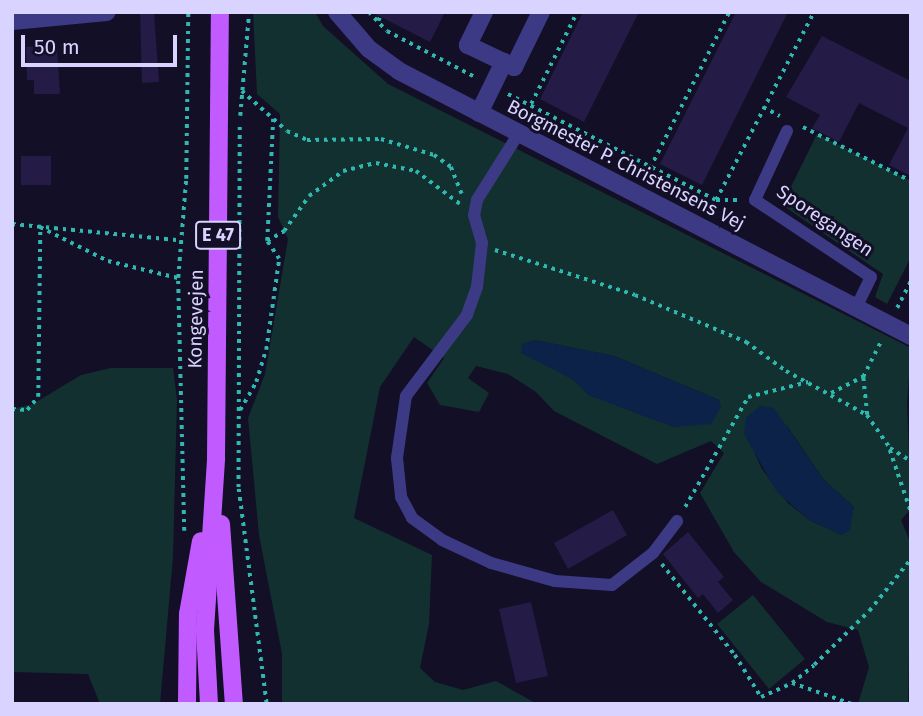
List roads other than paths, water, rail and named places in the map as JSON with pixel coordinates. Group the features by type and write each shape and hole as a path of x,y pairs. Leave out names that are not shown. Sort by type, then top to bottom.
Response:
{"main road":[{"name":"Kongevejen","path":"209,704 205,630 216,458 220,12"},
{"name":"Kongevejen","path":"216,458 234,704"},
{"path":"187,704 188,614 216,458"}],"street":[{"path":"12,22 107,12"},
{"name":"Borgmester P. Christensens Vej","path":"337,12 369,49 399,71 911,336"},
{"path":"484,12 468,45 514,68 541,12"},
{"path":"479,113 504,62"}],"lane":[{"name":"Sporegangen","path":"790,126 755,200 871,277 856,308"},
{"path":"519,133 477,200 474,215 482,243 477,287 467,315 405,396 397,458 401,497 412,518 442,540 491,563 555,581 612,585 653,553 677,521"}],"water":[{"path":"534,340 614,356 719,400 721,407 711,424 674,427 588,395 574,380 521,353 522,344"},
{"path":"760,406 774,408 824,480 854,507 850,530 842,535 809,520 777,492 744,434 746,418"}]}
